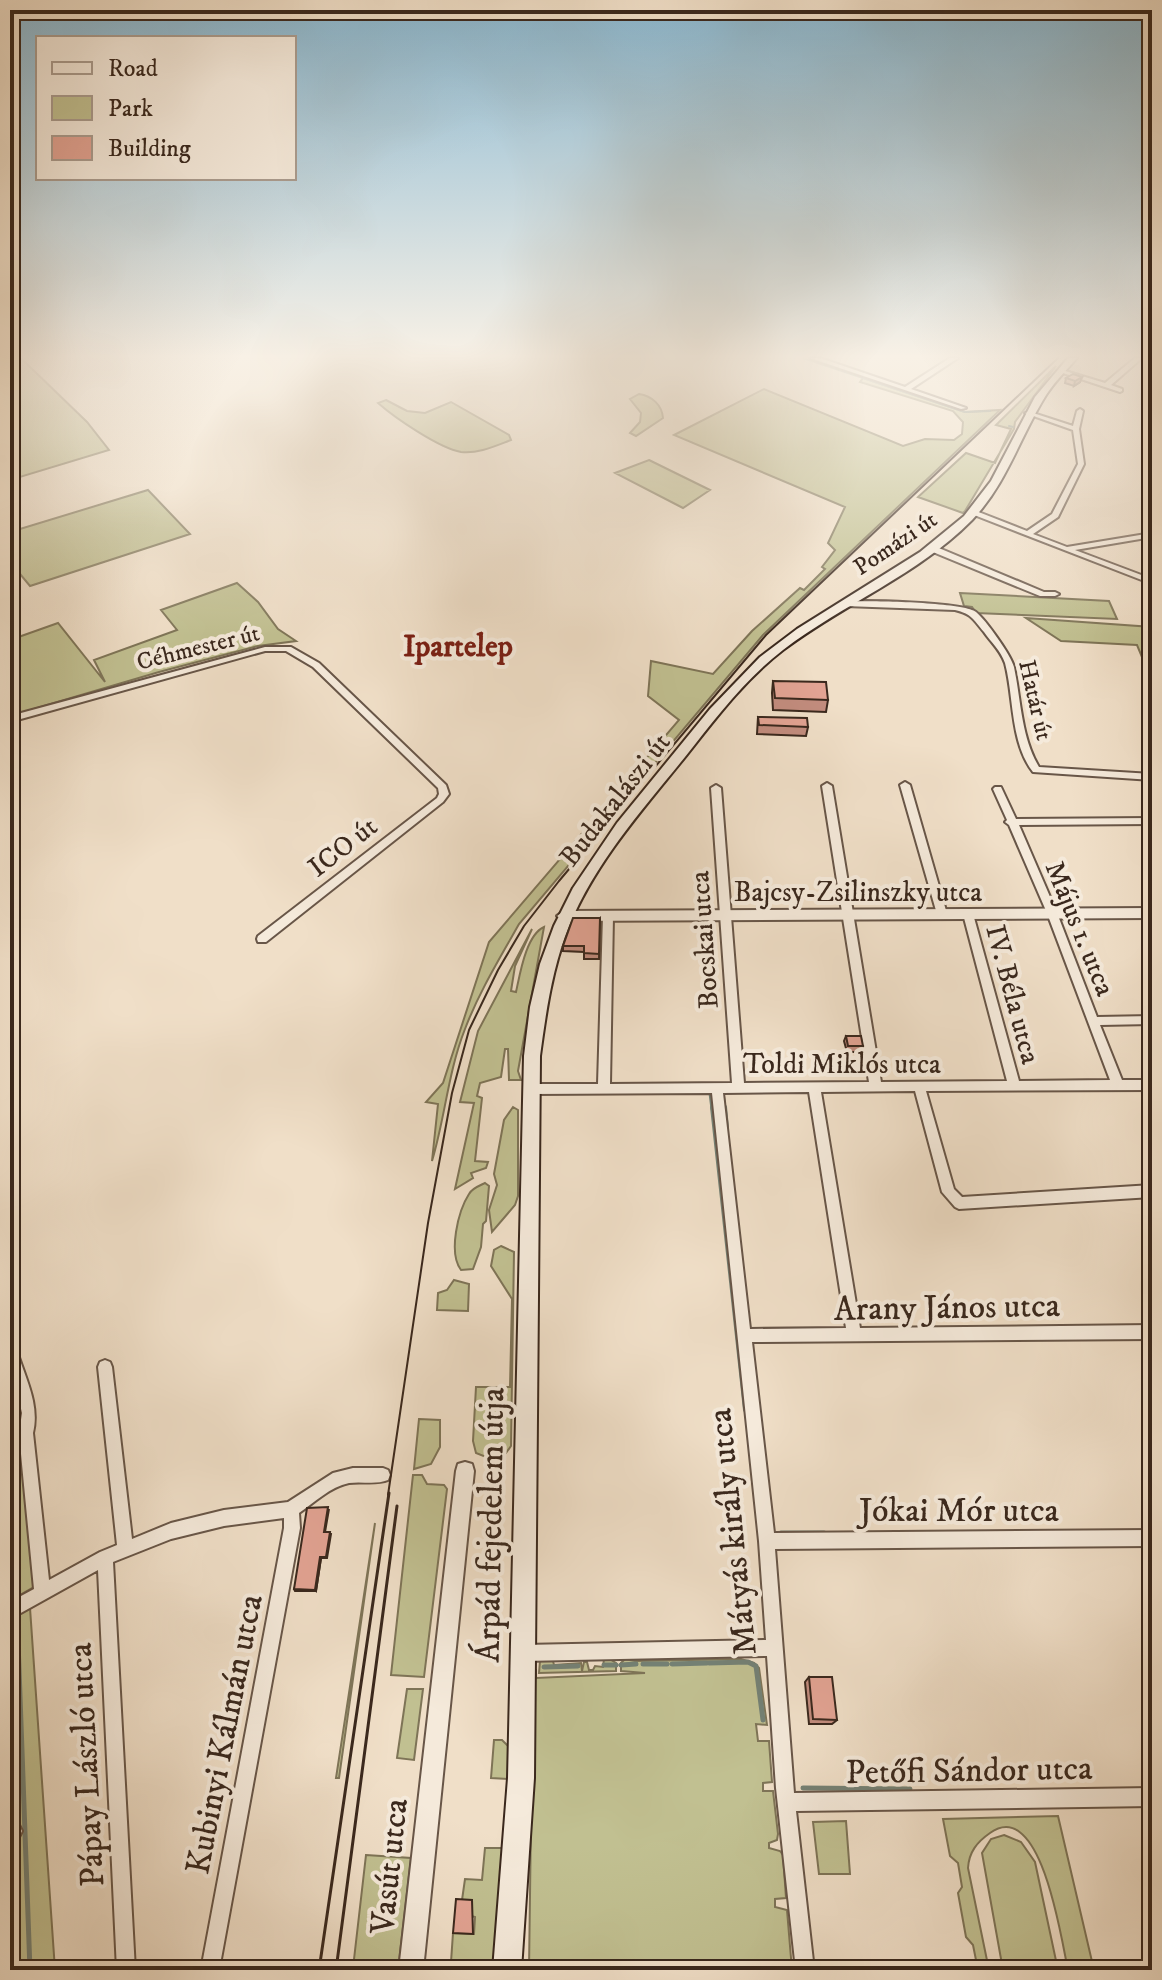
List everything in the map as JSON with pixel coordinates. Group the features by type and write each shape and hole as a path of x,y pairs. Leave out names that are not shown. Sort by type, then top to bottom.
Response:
{"main road":[{"name":"Pomázi út","path":"845,604 931,548 973,513 992,488 1010,450"},
{"name":"Budakalászi út","path":"532,1089 536,1010 549,955 564,916 602,852 743,680 777,648 845,604"},
{"name":"Árpád fejedelem útja","path":"506,1967 519,1826 532,1089"}],"street":[{"path":"1028,534 1055,515 1080,466 1078,450"},
{"path":"973,513 1150,579"},
{"path":"1065,549 1152,535"},
{"path":"931,548 1043,594 1055,594"},
{"name":"Határ út","path":"845,604 955,608 972,612 1009,663 1019,727 1036,770 1152,777"},
{"name":"Céhmester út","path":"10,719 229,656 265,649 288,649 316,665 443,787"},
{"name":"IV. Béla utca","path":"905,785 942,914"},
{"path":"827,786 876,1088"},
{"name":"ICO út","path":"262,939 440,800 444,794 443,787"},
{"name":"Bocskai utca","path":"716,788 738,1087"},
{"name":"Május 1. utca","path":"998,789 1052,913 1118,1086"},
{"path":"1010,822 1152,821"},
{"name":"Bajcsy-Zsilinszky utca","path":"564,916 1152,913"},
{"name":"IV. Béla utca","path":"968,914 1014,1086"},
{"path":"604,1089 608,916"},
{"path":"1093,1021 1152,1020"},
{"name":"Toldi Miklós utca","path":"532,1089 1152,1085"},
{"path":"919,1086 948,1192 959,1203 1152,1191"},
{"name":"Mátyás király utca","path":"717,1088 767,1541 787,1802 805,1970"},
{"path":"814,1088 854,1334"},
{"name":"Arany János utca","path":"743,1336 1152,1332"},
{"path":"10,1351 18,1380 27,1396 31,1421 26,1433 42,1592"},
{"path":"105,1367 125,1549"},
{"name":"Vasút utca","path":"411,1970 465,1471"},
{"path":"17,1607 105,1557 171,1531 224,1518 291,1509 333,1480 353,1475 383,1475"},
{"name":"Kubinyi Kálmán utca","path":"210,1970 292,1528 291,1509"},
{"name":"Jókai Mór utca","path":"767,1541 1152,1538"},
{"name":"Pápay László utca","path":"105,1557 126,1970"},
{"path":"524,1653 775,1648"},
{"name":"Petőfi Sándor utca","path":"787,1802 1152,1797"}],"green space":[{"path":"10,450 108,450 10,480"},
{"path":"711,450 957,450 763,635 519,924 483,988 465,1029 454,1062 432,1161 438,1104 426,1102 443,1083 489,942 679,720 648,696 651,661 713,674 752,631 800,588 804,590 825,569 822,567 835,550 828,543 845,507"},
{"path":"966,453 994,463 963,513 918,497"},
{"path":"649,460 710,490 683,508 615,473"},
{"path":"148,490 190,534 30,586 10,562 10,532"},
{"path":"237,583 258,602 278,629 296,641 258,646 10,716 10,640 58,623 105,682 94,660 177,630 161,610"},
{"path":"960,593 1109,601 1117,619 976,613 972,607 964,606"},
{"path":"1026,618 1152,627 1152,681 1137,645 1061,641"},
{"path":"544,927 518,1071 521,1080 509,1080 508,1049 505,1049 501,1077 480,1083 477,1096 482,1098 475,1161 488,1162 486,1168 471,1173 473,1178 455,1189 474,1103 460,1102 478,1031 532,929 515,966 511,991 516,992 528,946"},
{"path":"513,1107 518,1110 518,1196 515,1205 492,1232 489,1210 497,1185 494,1174 504,1120"},
{"path":"485,1183 489,1186 481,1247 473,1269 461,1270 455,1253 458,1221 470,1192"},
{"path":"501,1246 514,1252 511,1446 506,1453 491,1459 476,1453 473,1441 476,1387 510,1387 512,1299 491,1266 494,1250"},
{"path":"454,1280 469,1284 468,1311 437,1310 438,1293 447,1290"},
{"path":"17,1384 22,1398 39,1584 20,1595 23,1612 30,1608 55,1970 15,1970 10,1857 10,1386"},
{"path":"419,1419 440,1420 440,1447 431,1464 414,1469"},
{"path":"413,1475 422,1475 427,1484 444,1485 447,1489 424,1677 391,1675"},
{"path":"375,1523 339,1778 336,1778"},
{"path":"604,1659 616,1663 616,1671 539,1673 540,1661 553,1661 554,1665 581,1663 582,1671 584,1662 587,1662 589,1670 593,1670 595,1666 603,1667"},
{"path":"625,1659 741,1659 759,1668 767,1725 756,1724 758,1741 769,1741 772,1782 763,1783 763,1791 773,1791 778,1834 777,1840 769,1843 769,1848 783,1855 786,1898 775,1899 775,1907 787,1910 792,1970 529,1970 533,1670 536,1670 536,1678 645,1673 621,1671 621,1663"},
{"path":"407,1689 423,1689 414,1760 397,1758"},
{"path":"494,1740 502,1740 510,1748 508,1779 491,1778"},
{"path":"1058,1816 1094,1970 1068,1970 1054,1905 1036,1853 1023,1835 1008,1827 990,1833 981,1840 969,1862 989,1970 978,1970 973,1945 966,1937 958,1893 962,1887 958,1863 950,1856 943,1819"},
{"path":"846,1821 850,1874 819,1874 813,1822"},
{"path":"1004,1835 1021,1842 1035,1862 1058,1970 1003,1970 982,1853 991,1839"},
{"path":"485,1848 508,1848 495,1970 469,1970 461,1962 451,1962 453,1933 474,1934 475,1917 471,1916 462,1900 465,1879 482,1880"},
{"path":"366,1855 411,1858 398,1970 353,1968"}],"building":[{"path":"773,681 826,682 828,700 775,698"},
{"path":"758,717 807,718 808,727 759,725"},
{"path":"573,918 600,918 599,954 584,953 584,946 563,946"},
{"path":"846,1036 861,1036 863,1046 848,1046"},
{"path":"328,1507 324,1532 330,1532 326,1557 320,1557 315,1590 294,1589 307,1508"},
{"path":"809,1677 832,1677 837,1720 813,1719"},
{"path":"456,1899 472,1900 473,1934 453,1933"}],"waterway":[{"path":"710,1093 712,1109"},
{"path":"723,1093 725,1109"},
{"path":"712,1107 745,1410"},
{"path":"725,1107 727,1128"},
{"path":"781,1533 824,1533"},
{"path":"10,1535 16,1603"},
{"path":"17,1614 30,1970"},
{"path":"709,1663 748,1662 756,1666 763,1720"},
{"path":"672,1664 707,1663"},
{"path":"621,1665 636,1664"},
{"path":"643,1664 667,1664"},
{"path":"604,1665 616,1665"},
{"path":"544,1667 578,1666"},
{"path":"803,1788 910,1789"}],"tram line":[{"path":"388,1495 428,1223 452,1093 469,1030 498,970 524,926 559,881 766,635 961,450"},
{"path":"319,1970 389,1493"},
{"path":"336,1970 397,1506"}],"district":[{"name":"Ipartelep","path":"458,646"}]}
